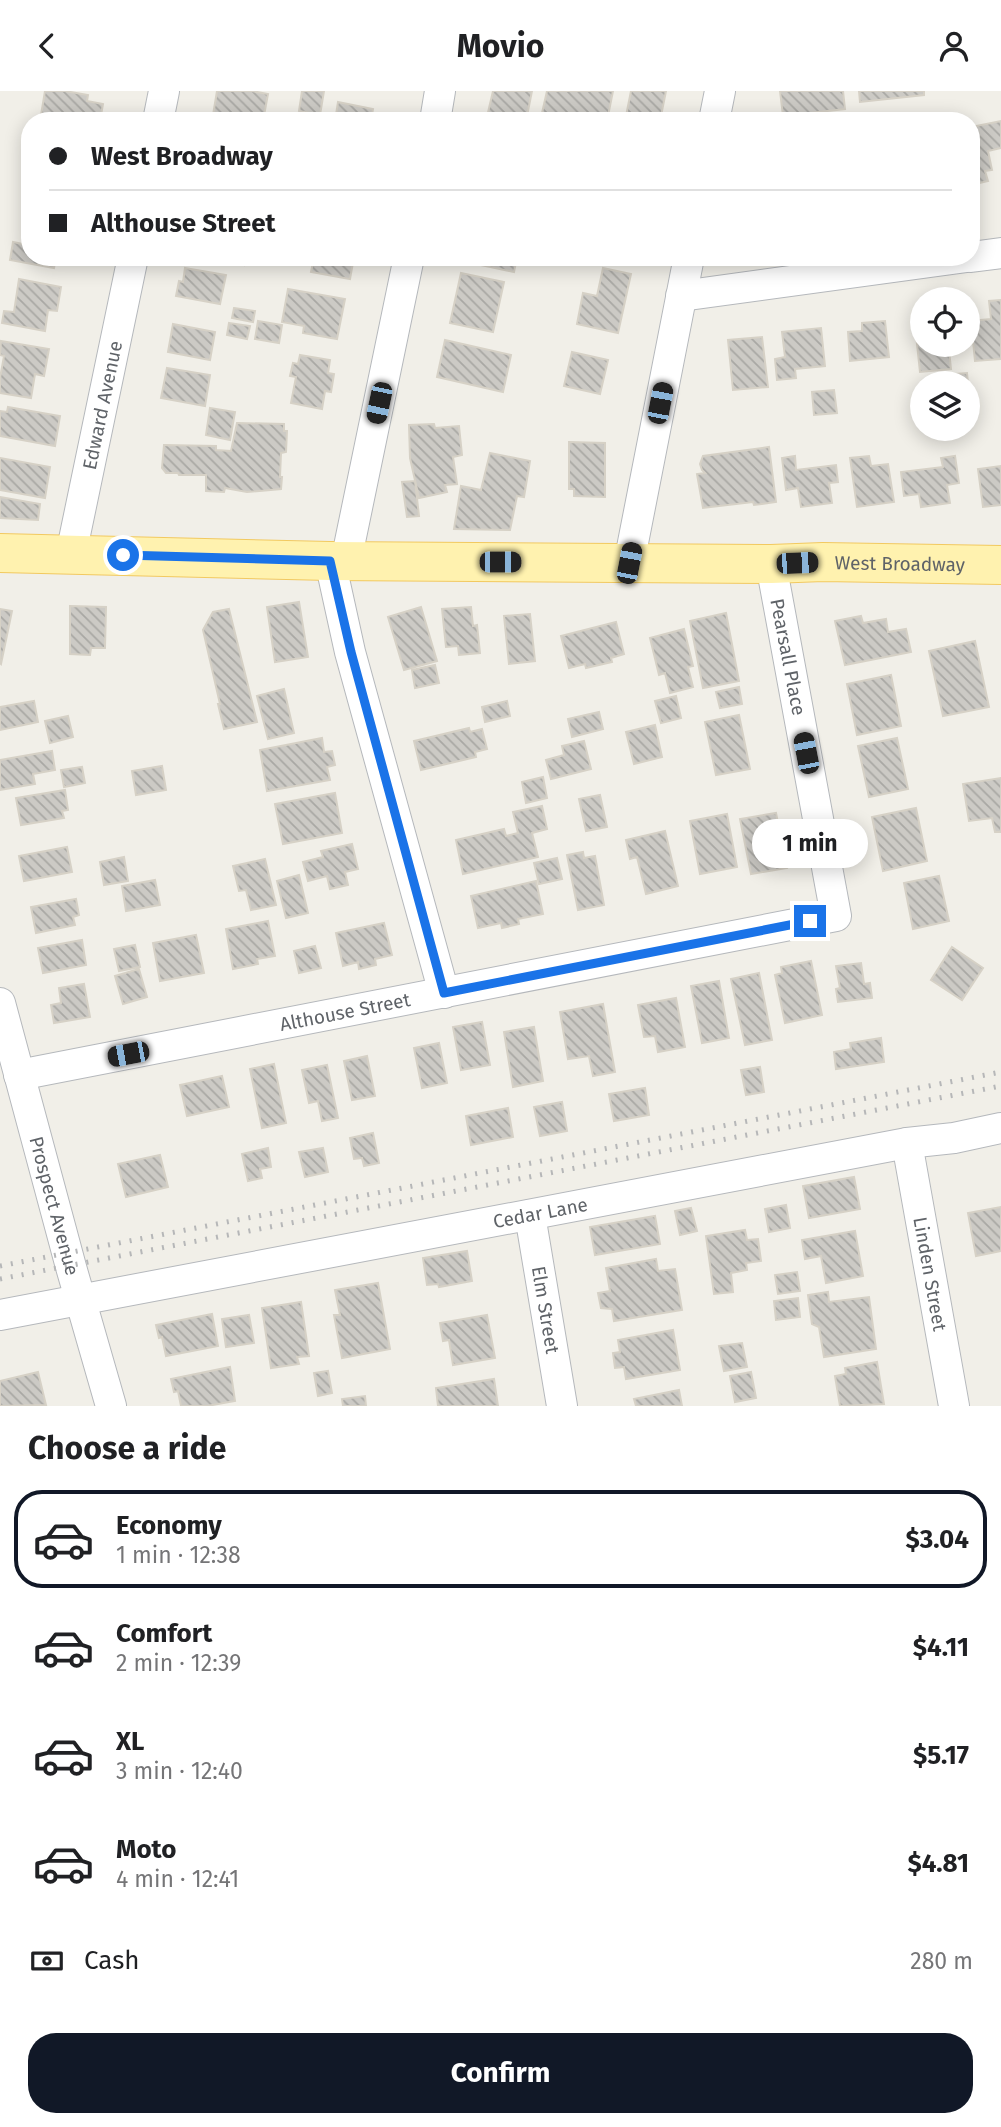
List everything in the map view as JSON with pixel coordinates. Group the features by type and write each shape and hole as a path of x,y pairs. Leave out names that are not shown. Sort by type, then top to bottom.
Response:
{"main road":[{"name":"West Broadway","path":"0,553 338,561 1001,565"}],"street":[{"path":"160,112 164,91"},
{"path":"436,112 440,91"},
{"path":"716,112 720,91"},
{"path":"980,256 1001,253"},
{"name":"Edward Avenue","path":"71,554 131,266"},
{"path":"407,266 338,561 351,652 444,993"},
{"path":"629,563 687,266"},
{"path":"681,296 903,266"},
{"name":"Pearsall Place","path":"771,564 836,916"},
{"name":"Althouse Street","path":"19,1075 836,916"},
{"name":"Prospect Avenue","path":"0,1003 111,1406"},
{"name":"Cedar Lane","path":"0,1315 907,1143 1001,1129"},
{"name":"Linden Street","path":"907,1143 954,1406"},
{"name":"Elm Street","path":"530,1215 562,1406"}],"building":[{"path":"45,91 88,95 87,101 103,104 102,112 42,112"},
{"path":"217,91 268,94 265,112 214,112"},
{"path":"302,91 324,91 320,112 299,111"},
{"path":"493,91 532,91 528,112 488,112"},
{"path":"547,91 613,91 609,112 542,112"},
{"path":"631,91 666,91 662,112 627,112"},
{"path":"780,91 843,91 845,109 783,112"},
{"path":"859,91 924,91 924,95 860,102"},
{"path":"338,102 373,109 372,112 336,112"},
{"path":"1001,121 1001,148 988,151 992,170 985,171 988,181 980,183 980,125"},
{"path":"13,242 21,244 21,262 10,260"},
{"path":"312,266 352,266 350,279 311,272"},
{"path":"486,266 515,266 514,272"},
{"path":"185,268 226,275 220,304 176,296 179,281 183,282"},
{"path":"603,268 631,274 618,333 577,324 583,293 597,296"},
{"path":"461,273 504,282 493,332 450,323"},
{"path":"19,279 61,287 57,311 48,310 45,331 2,323 4,311 14,312"},
{"path":"288,289 345,299 337,339 303,333 304,326 282,322"},
{"path":"1001,300 1001,359 975,361 975,357 980,357 980,320 991,319 989,301"},
{"path":"234,308 255,311 253,322 232,318"},
{"path":"258,321 282,325 279,343 255,339"},
{"path":"885,321 889,357 850,361 848,332 862,331 862,323"},
{"path":"229,323 250,326 247,339 227,335"},
{"path":"173,324 215,332 210,360 168,352"},
{"path":"821,328 825,366 795,369 796,378 777,380 775,359 785,357 782,332"},
{"path":"762,337 768,387 733,390 728,340"},
{"path":"445,340 511,355 503,392 437,377"},
{"path":"1,341 49,349 44,376 35,374 31,398 0,393 4,356 0,355"},
{"path":"572,352 608,360 600,394 564,386"},
{"path":"300,355 330,360 328,373 334,374 331,392 325,391 322,409 291,403 296,377 290,376 293,363 298,364"},
{"path":"918,357 950,357 951,369 920,371"},
{"path":"167,368 210,375 205,406 161,398"},
{"path":"834,390 837,413 814,415 812,392"},
{"path":"8,407 60,416 55,446 0,436 0,411 7,412"},
{"path":"210,408 235,412 230,440 206,435"},
{"path":"237,423 284,424 284,431 287,431 286,452 281,453 281,489 247,492 225,488 224,492 206,491 206,475 166,473 162,468 164,445 216,446 216,450 231,451"},
{"path":"434,424 435,428 459,426 462,455 453,457 457,484 445,485 447,492 419,498 410,458 409,425"},
{"path":"569,442 605,443 605,497 574,496 574,489 569,489"},
{"path":"769,447 776,502 703,508 697,474 705,473 700,464 703,456"},
{"path":"490,453 530,461 524,497 517,496 510,530 454,529 461,486 481,490"},
{"path":"795,456 796,470 836,465 838,482 829,483 832,503 801,507 798,488 786,490 782,458"},
{"path":"869,456 871,466 888,464 894,502 857,507 850,458"},
{"path":"955,456 959,483 947,485 950,503 921,507 919,494 904,496 901,472 943,467 941,458"},
{"path":"0,458 50,467 45,498 0,490"},
{"path":"1001,466 1001,505 983,507 978,469"},
{"path":"415,481 419,516 407,517 402,482"},
{"path":"0,497 40,504 38,520 0,518"},
{"path":"299,602 308,657 275,662 267,607"},
{"path":"70,606 106,607 105,648 91,648 90,655 70,654"},
{"path":"421,607 437,661 404,670 388,617"},
{"path":"471,607 473,626 477,625 480,653 459,655 458,646 446,647 442,609"},
{"path":"0,609 12,611 1,664 0,663"},
{"path":"229,609 257,722 224,729 203,630 213,612"},
{"path":"726,613 739,681 703,688 690,621"},
{"path":"530,614 535,661 509,664 504,616"},
{"path":"861,616 863,623 886,619 888,632 906,629 911,652 845,665 835,621"},
{"path":"616,622 624,654 611,658 612,662 586,668 585,664 569,668 561,636"},
{"path":"684,629 693,666 688,667 693,687 670,693 665,673 659,675 650,638"},
{"path":"975,641 989,707 943,716 929,651"},
{"path":"435,665 439,683 415,688 412,670"},
{"path":"891,675 901,726 857,735 847,684"},
{"path":"739,687 742,704 720,708 716,692"},
{"path":"284,689 294,733 268,739 257,696"},
{"path":"676,696 681,718 661,723 655,701"},
{"path":"34,701 38,722 0,730 0,707"},
{"path":"507,701 510,716 485,722 482,707"},
{"path":"599,712 603,729 572,737 568,719"},
{"path":"739,715 750,769 716,775 705,722"},
{"path":"68,716 73,737 50,743 45,721"},
{"path":"655,725 662,757 634,764 626,732"},
{"path":"469,728 470,732 482,729 487,749 475,752 476,757 421,770 414,741"},
{"path":"322,738 324,752 332,751 335,765 327,767 330,780 267,791 260,750"},
{"path":"897,738 908,789 869,797 858,746"},
{"path":"584,741 591,769 551,779 546,760 564,755 562,746"},
{"path":"52,751 55,770 33,774 35,784 0,790 0,760"},
{"path":"162,766 166,790 136,795 132,771"},
{"path":"82,767 85,783 64,787 61,770"},
{"path":"543,777 547,798 526,803 522,782"},
{"path":"1001,778 1001,832 995,832 992,818 969,821 963,784"},
{"path":"65,790 68,810 62,811 64,818 21,825 16,798"},
{"path":"335,793 342,833 283,844 275,804"},
{"path":"600,795 607,827 586,831 579,799"},
{"path":"542,806 547,829 532,833 538,857 463,874 456,840 504,829 506,836 518,833 513,812"},
{"path":"916,808 927,861 883,871 872,817"},
{"path":"776,813 787,868 751,874 740,819"},
{"path":"727,814 737,867 700,874 690,821"},
{"path":"665,831 678,886 646,894 637,857 630,859 626,840"},
{"path":"352,844 358,869 345,872 348,885 330,889 327,876 308,881 303,862 323,857 321,851"},
{"path":"67,847 72,872 24,881 19,856"},
{"path":"583,852 584,858 595,856 604,905 578,910 567,855"},
{"path":"124,857 128,881 104,885 100,862"},
{"path":"557,858 562,879 539,884 534,863"},
{"path":"265,859 276,905 251,910 246,890 239,891 233,866"},
{"path":"299,875 308,913 286,918 277,881"},
{"path":"939,876 949,921 913,929 904,883"},
{"path":"155,880 160,905 126,911 122,886"},
{"path":"536,881 543,914 518,919 519,924 502,928 501,923 478,928 471,896"},
{"path":"76,899 79,915 73,917 75,925 36,933 31,907"},
{"path":"268,921 275,956 257,959 258,964 233,969 226,929"},
{"path":"384,923 392,955 375,959 376,965 359,969 358,962 343,966 336,933"},
{"path":"196,935 204,973 160,981 153,943"},
{"path":"82,940 86,965 43,973 38,948"},
{"path":"135,945 140,967 119,971 114,949"},
{"path":"315,946 321,968 299,973 294,951"},
{"path":"952,947 983,968 962,1000 931,980"},
{"path":"811,961 822,1015 785,1023 775,975 782,973 781,967"},
{"path":"861,963 864,984 870,983 872,998 838,1002 836,989 840,988 836,966"},
{"path":"139,969 147,997 123,1004 115,976"},
{"path":"759,973 772,1040 745,1045 731,979"},
{"path":"719,981 729,1038 702,1043 691,986"},
{"path":"84,984 90,1017 54,1023 51,1005 61,1003 59,988"},
{"path":"676,998 685,1047 658,1052 655,1036 644,1037 638,1005"},
{"path":"603,1004 615,1072 593,1076 589,1056 568,1059 560,1012"},
{"path":"482,1022 490,1065 461,1070 453,1027"},
{"path":"534,1027 543,1081 513,1087 504,1032"},
{"path":"881,1038 884,1062 836,1069 834,1052 851,1049 850,1043"},
{"path":"439,1043 447,1083 422,1088 414,1048"},
{"path":"367,1056 375,1096 352,1100 344,1061"},
{"path":"274,1064 286,1123 262,1128 250,1069"},
{"path":"327,1065 338,1118 322,1121 318,1101 309,1103 302,1070"},
{"path":"760,1067 764,1092 746,1095 741,1070"},
{"path":"222,1076 229,1107 187,1116 180,1085"},
{"path":"645,1088 649,1115 614,1121 609,1094"},
{"path":"562,1102 567,1131 540,1136 534,1107"},
{"path":"508,1108 513,1137 471,1145 466,1116"},
{"path":"373,1133 379,1163 364,1166 362,1158 354,1159 350,1138"},
{"path":"268,1148 271,1167 260,1169 262,1178 248,1181 242,1154"},
{"path":"323,1148 328,1172 305,1177 299,1152"},
{"path":"160,1155 168,1187 126,1197 118,1164"},
{"path":"854,1177 860,1209 809,1218 803,1186"},
{"path":"786,1205 790,1228 769,1232 765,1209"},
{"path":"1001,1207 1001,1251 976,1256 968,1213"},
{"path":"691,1208 697,1231 680,1235 675,1211"},
{"path":"655,1216 660,1244 595,1255 590,1227"},
{"path":"745,1230 747,1240 758,1239 761,1261 746,1263 747,1270 731,1273 733,1292 714,1294 706,1236"},
{"path":"855,1231 863,1276 826,1283 821,1256 805,1259 802,1240"},
{"path":"467,1251 472,1281 439,1287 438,1284 427,1285 423,1258"},
{"path":"656,1259 658,1271 675,1269 682,1310 614,1321 612,1309 601,1308 598,1293 610,1291 606,1268"},
{"path":"797,1272 800,1291 778,1294 775,1275"},
{"path":"378,1283 390,1349 342,1358 334,1315 340,1315 335,1290"},
{"path":"828,1292 829,1302 869,1297 876,1349 824,1357 819,1327 812,1324 808,1295"},
{"path":"798,1298 800,1317 776,1320 774,1301"},
{"path":"301,1302 309,1356 297,1357 299,1364 271,1368 262,1308"},
{"path":"212,1314 218,1346 166,1356 156,1325"},
{"path":"249,1315 254,1343 226,1347 222,1319"},
{"path":"487,1315 495,1358 453,1365 449,1340 443,1341 440,1323"},
{"path":"673,1330 680,1370 626,1379 624,1367 615,1368 613,1353 620,1352 618,1340"},
{"path":"742,1343 747,1367 724,1371 719,1346"},
{"path":"877,1362 884,1404 840,1406 835,1376 846,1374 845,1368"},
{"path":"230,1367 235,1401 207,1406 181,1406 178,1391 174,1392 171,1379"},
{"path":"328,1371 332,1393 318,1396 314,1373"},
{"path":"38,1372 46,1405 0,1406 0,1381"},
{"path":"751,1372 756,1398 735,1402 730,1376"},
{"path":"494,1379 498,1406 438,1406 436,1388"},
{"path":"679,1390 682,1406 636,1406 634,1399"},
{"path":"365,1396 366,1406 343,1406 342,1399"}],"railway":[{"path":"0,1266 1001,1072"},
{"path":"0,1279 1001,1086"}],"route":[{"path":"123,555 330,561 351,652 444,993 810,921"}]}
